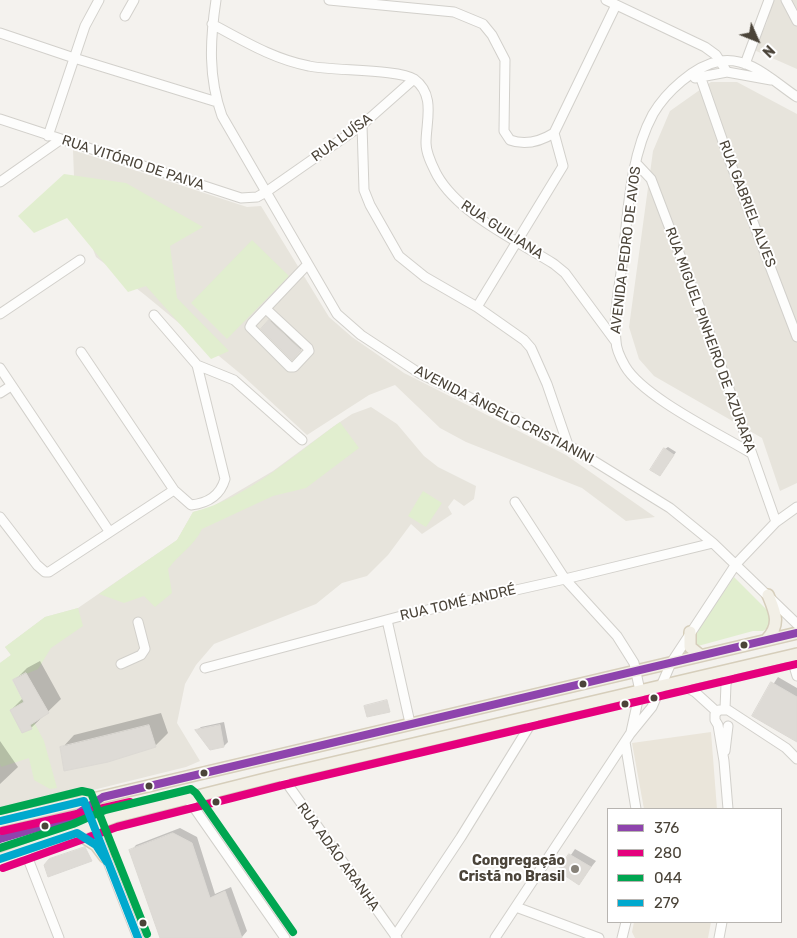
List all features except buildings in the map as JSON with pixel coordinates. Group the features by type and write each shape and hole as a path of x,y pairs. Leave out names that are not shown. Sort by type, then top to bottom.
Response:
{"main road":[{"path":"768,595 777,621 776,628 768,639"},
{"path":"690,632 690,647 700,655"},
{"path":"0,821 86,805 103,798 410,723 797,633"},
{"path":"0,859 114,817 281,775 794,655"},
{"path":"77,832 96,845 105,857"}],"street":[{"path":"48,136 85,26 99,0"},
{"path":"125,16 134,0"},
{"name":"AVENIDA ÂNGELO CRISTIANINI","path":"216,0 212,24 210,59 217,102 222,116 337,314 361,335 441,385 568,445 670,508 713,542 797,624"},
{"path":"329,0 454,12 483,24 501,49 505,60 503,121 507,137 515,142 530,142 543,139 554,133 616,5"},
{"path":"606,0 705,47 720,61 727,72"},
{"path":"745,64 769,0"},
{"path":"786,0 797,21"},
{"path":"212,24 263,52 287,62 312,67 396,74 414,79"},
{"path":"0,33 217,102"},
{"name":"AVENIDA PEDRO DE AVOS","path":"752,453 645,389 627,370 616,342 617,306 636,163 641,144 653,115 665,98 683,82 720,61 745,64 773,80 796,98"},
{"name":"AVENIDA PEDRO DE AVOS","path":"700,74 727,72 773,80"},
{"name":"RUA GABRIEL ALVES","path":"700,74 729,160 797,337"},
{"name":"RUA LUÍSA","path":"266,192 362,125 414,79"},
{"name":"RUA GUILIANA","path":"414,79 427,96 429,104 427,153 448,191 462,205 565,273 616,342"},
{"name":"RUA VITÓRIO DE PAIVA","path":"0,119 240,198 257,197 266,192"},
{"path":"362,125 364,190 370,206 399,256 425,277 477,307 516,333 531,348 557,407 568,445"},
{"path":"477,307 563,166 554,133"},
{"path":"0,182 60,140"},
{"name":"RUA MIGUEL PINHEIRO DE AZURARA","path":"636,163 651,179 708,329 776,522"},
{"path":"0,314 80,260"},
{"path":"266,309 308,348 309,351 294,367 290,367 250,329 252,323 307,265"},
{"path":"81,352 174,490 191,505 201,504 218,494 225,479 197,365 154,315"},
{"path":"197,365 234,380 302,440"},
{"path":"0,368 108,531"},
{"path":"0,393 12,386"},
{"path":"0,517 37,566 45,572 53,570 108,531 174,490"},
{"path":"515,502 565,580 628,650 637,670 640,691 630,734"},
{"path":"495,938 630,734 652,708 671,663 736,564 776,522 797,508"},
{"name":"RUA TOMÉ ANDRÉ","path":"205,668 386,620 565,580 713,542"},
{"path":"386,620 410,723"},
{"path":"121,664 141,655 144,649 138,622"},
{"path":"794,655 797,676"},
{"path":"728,808 724,761 718,725 715,720 724,711 726,684 732,669"},
{"path":"677,682 757,730 797,759"},
{"path":"724,711 733,720 729,725 724,761"},
{"path":"396,937 535,717"},
{"path":"718,725 757,730"},
{"path":"625,742 636,808"},
{"name":"RUA ADÃO ARANHA","path":"281,775 396,937"},
{"path":"188,799 285,938"},
{"path":"0,839 71,818 86,805 138,938"},
{"path":"71,818 93,825"},
{"path":"25,850 59,938"},
{"path":"516,907 599,938"},
{"path":"622,938 626,923"},
{"path":"719,938 722,923"}],"shaded area":[{"path":"771,0 797,0 797,69 754,50 767,22"},
{"path":"711,82 737,82 797,114 797,483 780,491 762,438 654,376 639,359 629,327 653,151 670,111"},
{"path":"73,150 247,207 261,206 329,317 352,337 404,373 566,455 655,517 626,521 582,488 466,442 440,428 395,385 369,395 307,435 242,375 96,257 75,203"},
{"path":"371,407 397,424 424,456 438,467 476,486 474,499 464,506 454,499 448,507 452,514 422,534 411,524 388,555 367,576 342,583 316,604 214,644 196,665 185,684 177,723 200,761 186,767 0,813 0,663 11,655 5,647 45,617 78,608 177,540 193,512 210,508 273,471 352,414"},
{"path":"711,732 717,808 644,808 632,743"},
{"path":"634,923 711,923 708,938 635,938 632,932"}],"green space":[{"path":"64,174 126,183 203,227 170,246 177,298 229,351 211,359 146,286 128,292 67,218 34,233 18,216"},
{"path":"252,240 289,276 227,339 191,303"},
{"path":"340,422 359,448 306,488 273,496 202,529 195,540 168,569 172,593 155,607 144,596 124,603 99,594 177,540 193,512 233,497 252,486"},
{"path":"423,491 442,503 426,527 408,516"},
{"path":"734,577 768,611 772,625 763,631 753,631 698,646 695,644 694,636"},
{"path":"78,608 83,626 51,648 38,669 12,680 44,741 57,788 50,789 34,780 29,758 1,767 0,663 11,655 5,647 45,617"}],"transit line":[{"name":"376","path":"0,839 71,818 103,797 797,633"},
{"name":"280","path":"3,868 117,827 283,785 797,664"},
{"name":"044","path":"0,848 73,824 105,810 191,789 196,793 293,932"},
{"name":"044","path":"0,811 82,791 91,793 147,934"},
{"name":"279","path":"0,821 84,801 138,938"},
{"name":"280","path":"2,831 130,802"},
{"name":"279","path":"0,859 77,833 96,845 107,862"}],"place":[{"name":"Congregação Cristã no Brasil","path":"575,869"}]}
